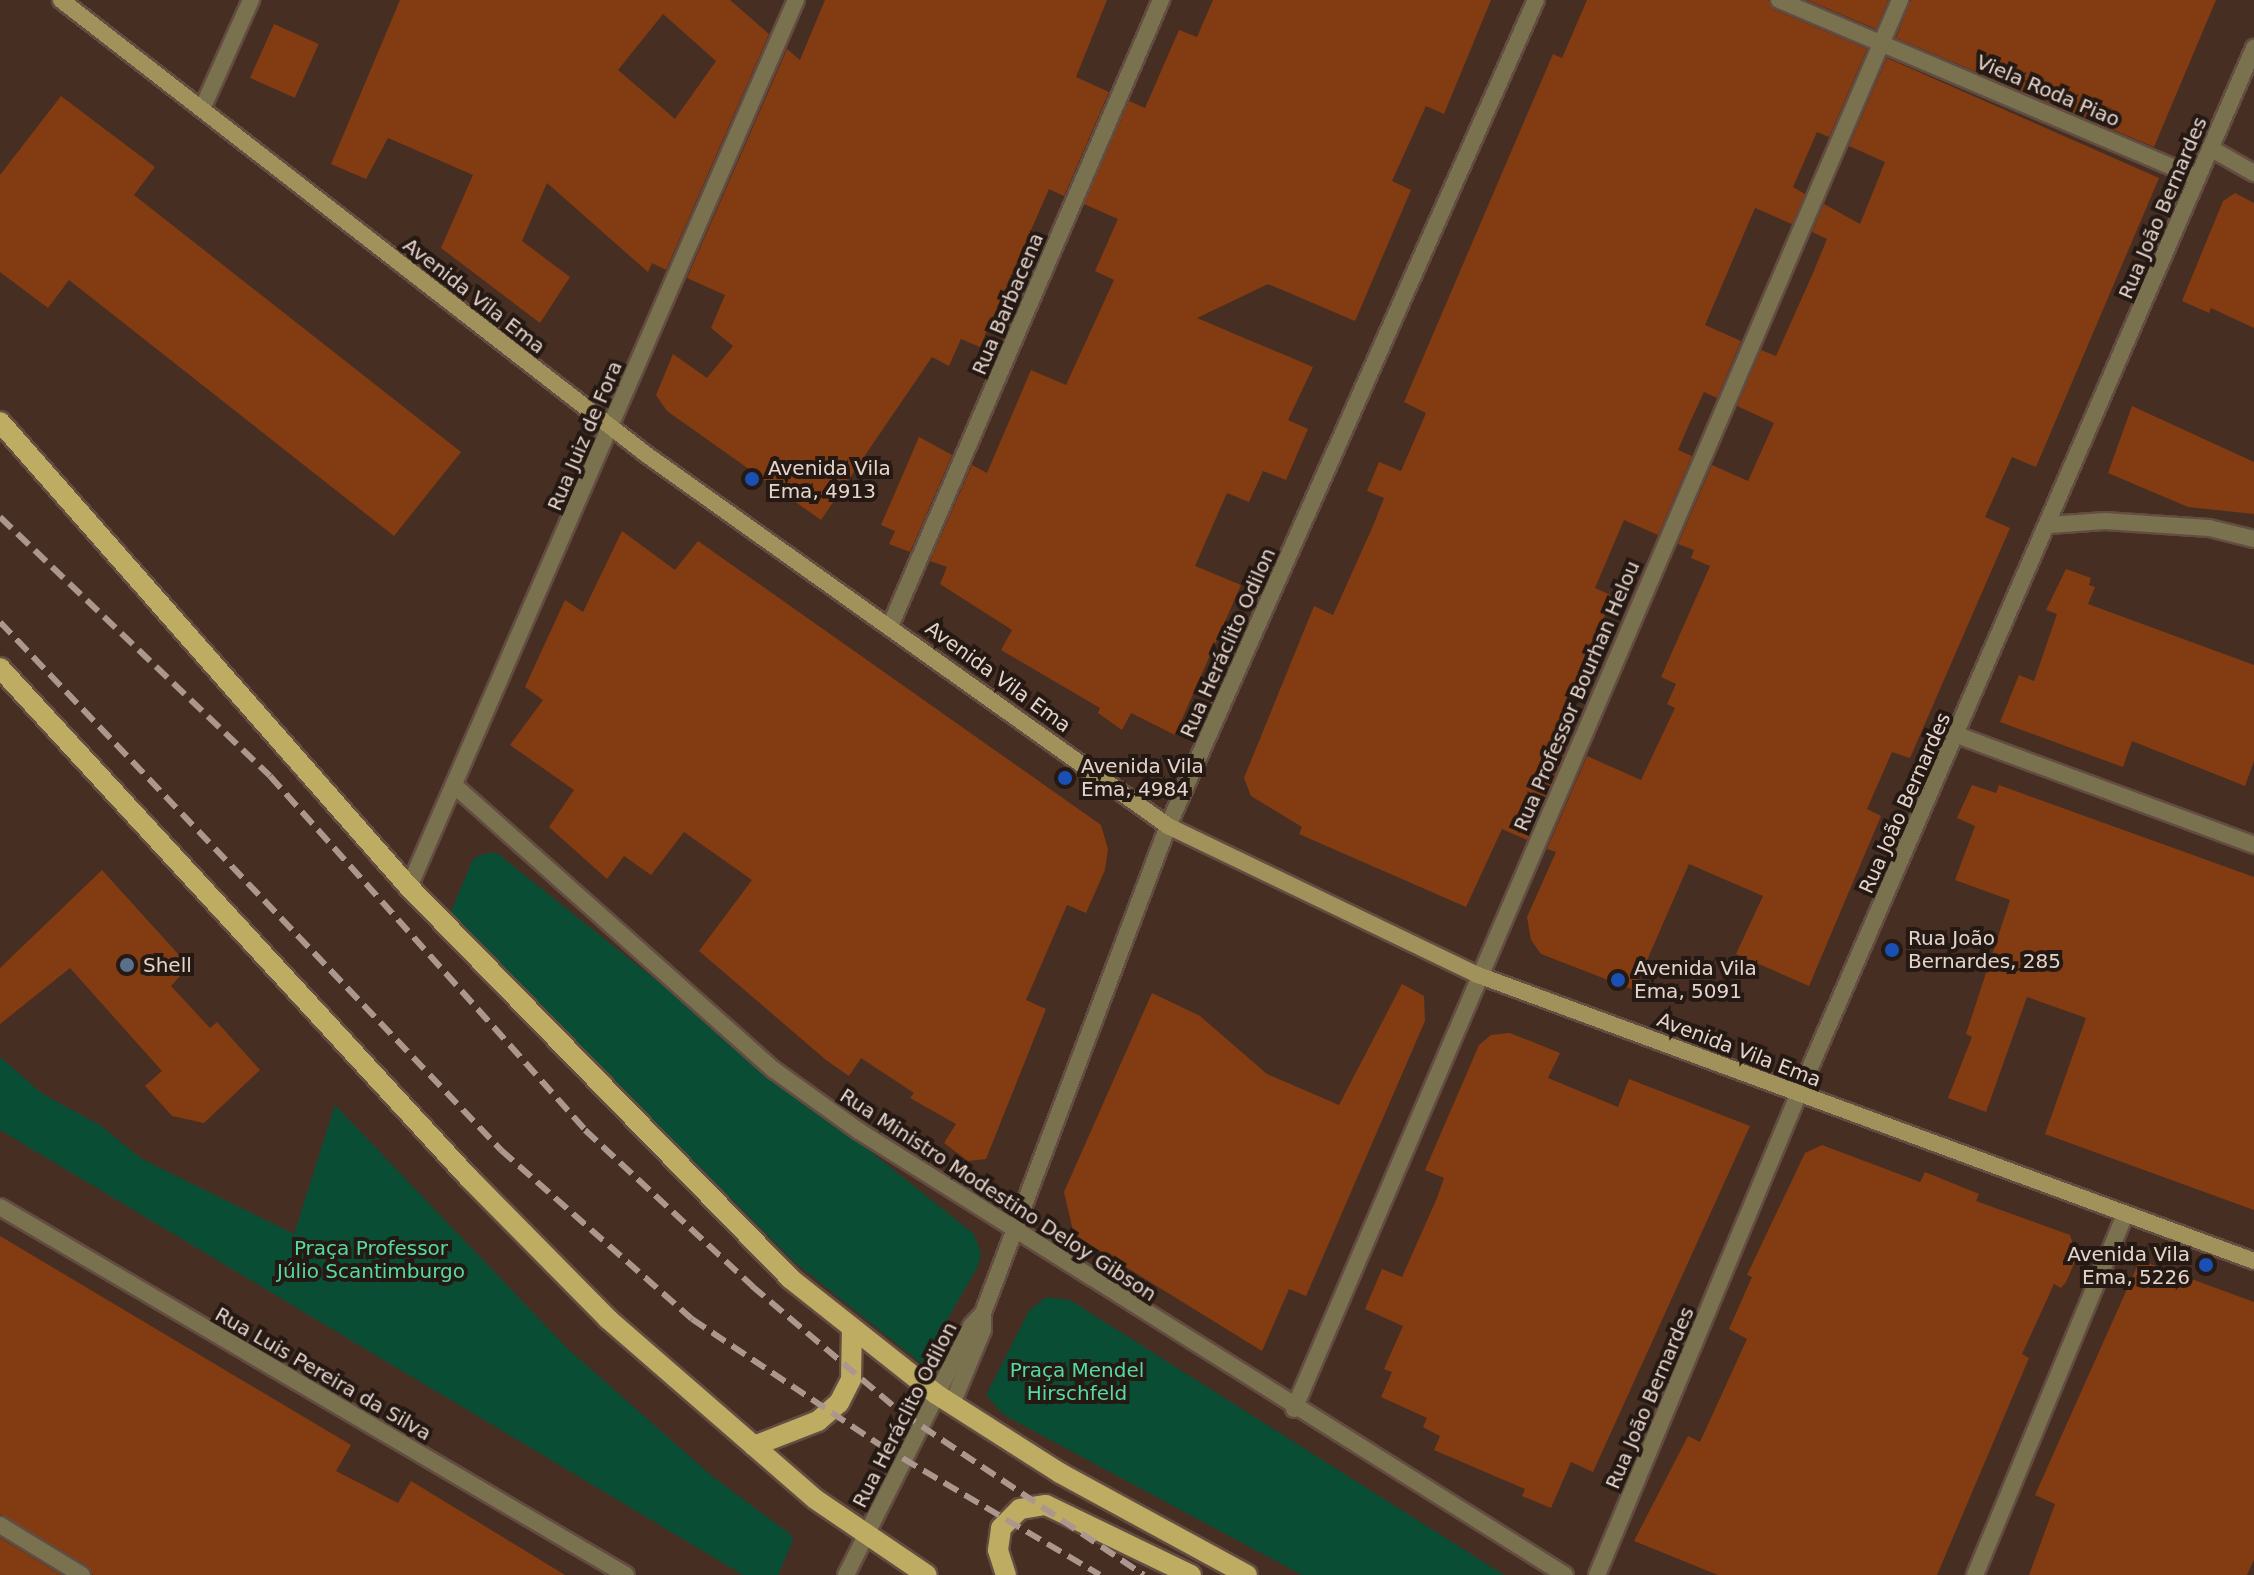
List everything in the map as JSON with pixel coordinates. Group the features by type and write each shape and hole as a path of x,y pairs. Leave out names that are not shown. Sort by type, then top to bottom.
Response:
{"main road":[{"name":"Avenida Vila Ema","path":"61,0 611,428 891,624 1168,826 1478,975 2124,1217 2254,1261"},
{"path":"0,422 409,887 791,1279 944,1399 1060,1473 1247,1575"},
{"path":"0,668 469,1178 608,1319 754,1446 867,1537 927,1575"},
{"path":"754,1446 818,1421 839,1403 851,1379 852,1329"},
{"path":"1006,1575 998,1550 1001,1528 1020,1509 1046,1505 1191,1575"}],"street":[{"path":"202,109 251,0"},
{"name":"Rua Juiz de Fora","path":"409,887 796,0"},
{"name":"Rua Barbacena","path":"891,624 1161,0"},
{"name":"Rua Heráclito Odilon","path":"846,1575 944,1399 983,1313 1016,1233 1168,826 1536,0"},
{"name":"Viela Roda Piao","path":"1779,0 2198,178"},
{"name":"Rua Professor Bourhan Helou","path":"1294,1409 1478,975 1900,0"},
{"name":"Rua João Bernardes","path":"1597,1575 1799,1093 2049,525 2254,48"},
{"path":"2210,148 2254,173"},
{"path":"2049,525 2105,521 2209,528 2254,539"},
{"path":"1957,735 2254,845"},
{"name":"Rua Ministro Modestino Deloy Gibson","path":"455,786 774,1070 1016,1233 1565,1575"},
{"name":"Rua Luis Pereira da Silva","path":"0,1207 626,1575"},
{"path":"1975,1575 2124,1217"},
{"path":"0,1525 82,1575"}],"green space":[{"path":"486,853 497,853 974,1234 981,1253 978,1266 922,1364 793,1261 450,914 473,859"},
{"name":"Praça Professor Júlio Scantimburgo","path":"0,1057 43,1094 101,1126 142,1159 294,1234 335,1105 568,1349 712,1476 790,1534 793,1540 778,1575 743,1575 0,1130"},
{"name":"Praça Mendel Hirschfeld","path":"1046,1297 1070,1300 1504,1575 1302,1575 1004,1415 986,1395 1029,1311"}],"building":[{"path":"400,0 730,0 769,34 666,270 652,263 648,272 547,183 522,241 570,277 540,323 441,248 473,175 388,138 366,179 331,164","holes":["663,14 716,61 675,119 618,70"]},
{"path":"825,0 1107,0 1076,77 1109,92 1064,196 1049,189 980,347 961,339 949,366 932,357 821,520 667,411 656,395 673,354 707,378 733,346 711,328 725,295 687,278 787,49 800,60"},
{"path":"1213,0 1491,0 1444,114 1426,106 1392,181 1411,190 1355,321 1268,284 1197,318 1313,367 1288,420 1308,429 1286,480 1263,471 1249,502 1227,493 1195,566 1241,585 1175,735 1131,713 1122,730 1098,713 1100,708 1001,650 1012,630 940,584 947,567 930,561 972,465 987,473 1031,370 1066,385 1114,280 1095,271 1118,219 1084,204 1129,101 1145,108 1179,30 1197,37"},
{"path":"1587,0 1768,0 1775,10 1867,49 1829,137 1817,132 1793,187 1805,194 1792,224 1755,208 1705,325 1741,341 1717,398 1704,392 1678,450 1692,456 1658,535 1624,520 1595,588 1613,596 1552,740 1567,747 1527,840 1502,829 1466,907 1299,834 1302,827 1251,796 1244,778 1314,606 1333,615 1373,526 1384,498 1367,491 1379,462 1401,471 1426,413 1404,402 1553,54 1562,58"},
{"path":"1807,0 1888,0 1876,29"},
{"path":"1911,0 2216,0 2154,147 1896,38"},
{"path":"274,24 319,44 295,98 250,78"},
{"path":"1887,58 2159,178 2036,467 2012,457 1985,517 2010,528 1910,758 1892,752 1867,809 1881,816 1809,986 1736,954 1763,896 1689,864 1634,990 1541,954 1531,940 1527,917 1556,852 1547,849 1587,756 1641,780 1675,708 1667,704 1676,684 1661,677 1710,566 1691,558 1694,550 1678,544 1712,465 1748,481 1774,423 1737,406 1761,350 1776,356 1813,273 1827,239 1812,232 1824,204 1860,224 1885,162 1849,146"},
{"path":"61,96 155,167 134,195 461,452 394,536 69,280 48,308 0,272 0,175"},
{"path":"2235,193 2254,203 2254,328 2211,308 2209,313 2182,301 2223,201"},
{"path":"2132,406 2254,462 2254,514 2188,507 2108,473"},
{"path":"919,437 952,455 910,552 889,544 895,531 881,525"},
{"path":"622,531 675,570 698,541 1101,825 1108,849 1105,870 1086,913 1067,905 1026,1000 1046,1009 986,1159 968,1161 944,1143 956,1124 910,1098 914,1093 861,1058 849,1076 826,1060 699,951 752,880 684,832 651,875 624,856 607,879 549,827 574,790 510,745 543,700 525,687 565,600 583,612"},
{"path":"2066,569 2091,578 2089,585 2095,587 2088,604 2254,665 2254,761 2245,786 2132,741 2123,767 2000,722 2019,675 2034,681 2057,614 2046,610"},
{"path":"1972,785 1996,793 1999,785 2254,877 2254,1210 2045,1134 2086,1018 2027,997 1986,1112 1948,1098 1972,1037 1966,1034 2010,900 1955,880 1975,826 1957,818"},
{"path":"102,870 189,966 171,986 210,1028 217,1022 260,1070 204,1123 172,1116 145,1086 162,1071 70,968 0,1024 0,968"},
{"path":"1402,984 1424,996 1425,1021 1306,1296 1289,1289 1262,1351 1074,1235 1064,1192 1152,993 1200,1016 1267,1074 1339,1105"},
{"path":"1510,1033 1560,1053 1548,1078 1618,1107 1629,1079 1750,1126 1593,1472 1571,1462 1551,1508 1522,1496 1525,1489 1434,1450 1440,1436 1423,1427 1427,1418 1381,1397 1392,1372 1384,1369 1403,1326 1365,1309 1382,1269 1402,1277 1437,1198 1444,1178 1425,1170 1479,1045 1491,1035"},
{"path":"1822,1145 1920,1182 1925,1172 1979,1194 1976,1201 2070,1235 2077,1257 2061,1288 2054,1284 2022,1354 2029,1358 1937,1575 1718,1575 1634,1541 1688,1436 1700,1442 1747,1339 1729,1329 1752,1277 1747,1275 1805,1153"},
{"path":"0,1236 351,1445 336,1471 398,1503 411,1481 565,1575 93,1575 88,1566 0,1514"},
{"path":"2140,1260 2254,1302 2254,1560 2247,1575 2029,1575 2055,1504 2035,1495"},
{"path":"0,1538 61,1575 0,1575"}],"railway":[{"path":"0,517 270,776 585,1130 752,1286 902,1413 1144,1575"},
{"path":"0,622 501,1150 692,1319 882,1446 1100,1575"}],"place":[{"name":"Avenida Vila Ema, 4913","path":"752,479"},
{"name":"Avenida Vila Ema, 4984","path":"1065,778"},
{"name":"Rua João Bernardes, 285","path":"1892,950"},
{"name":"Shell","path":"127,965"},
{"name":"Avenida Vila Ema, 5091","path":"1618,980"},
{"name":"Avenida Vila Ema, 5226","path":"2206,1265"}]}
